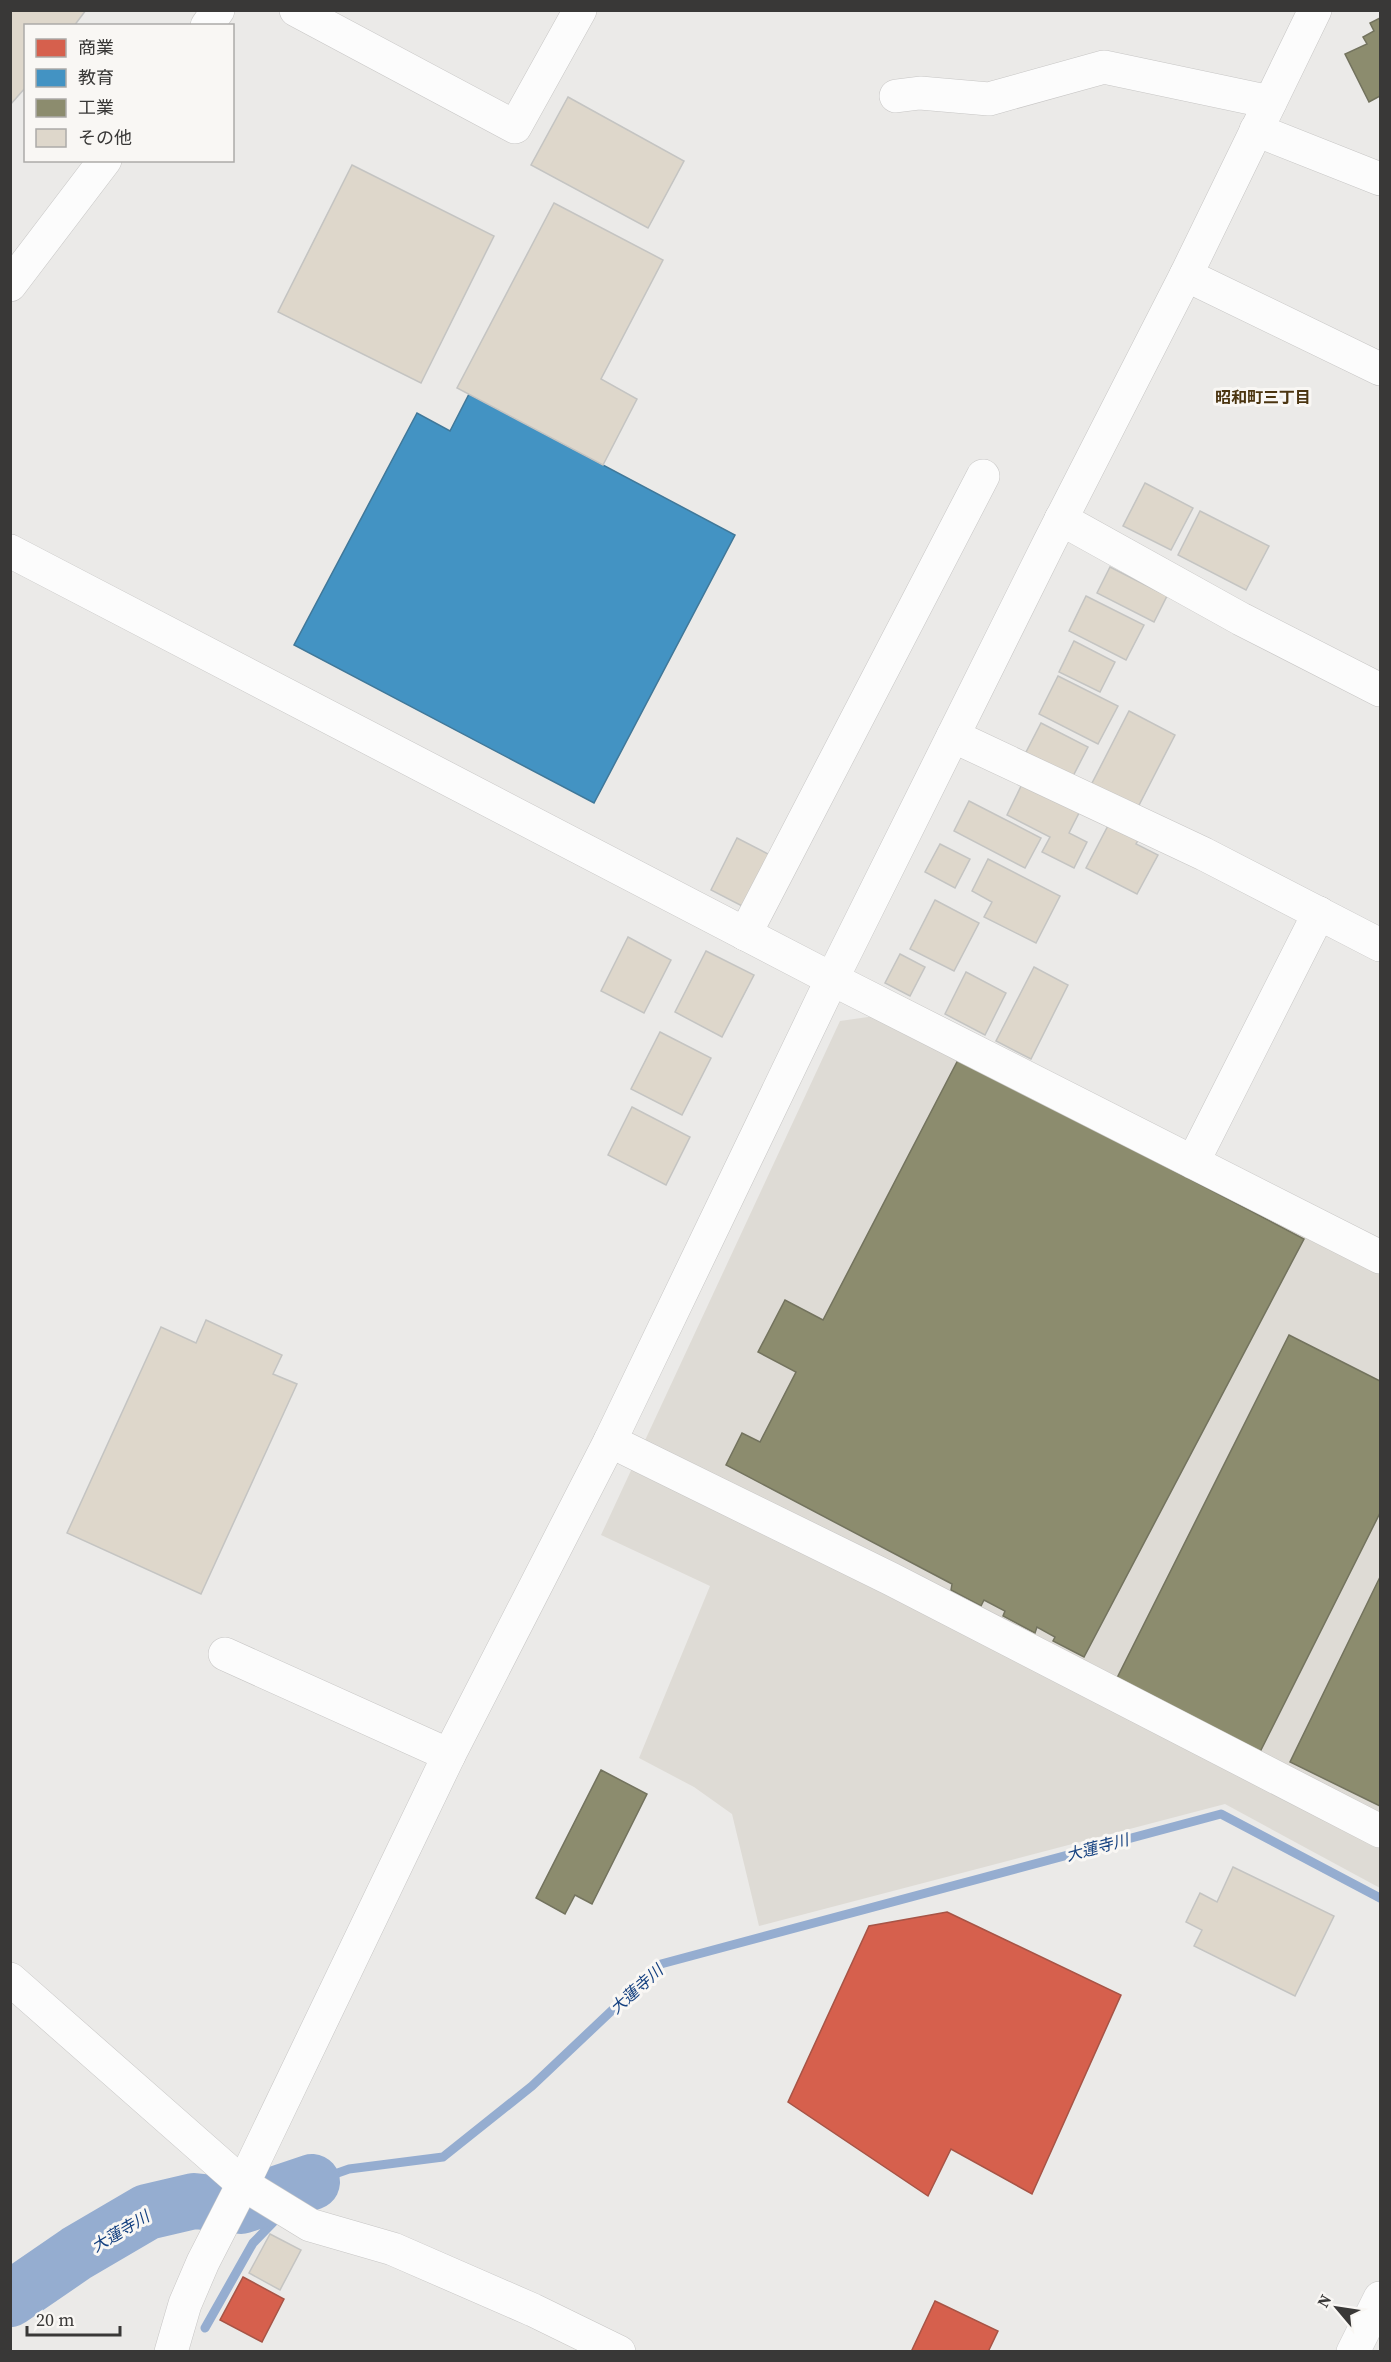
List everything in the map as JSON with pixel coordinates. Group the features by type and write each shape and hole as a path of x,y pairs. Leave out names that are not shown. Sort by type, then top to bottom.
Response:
{"street":[{"path":"208,24 218,10"},
{"path":"296,10 514,127 580,10"},
{"path":"171,2352 172,2340 203,2262 243,2184 449,1755 610,1441 832,979 1061,519 1186,275 1315,10"},
{"path":"896,96 920,93 989,99 1104,67 1263,116 1380,178"},
{"path":"10,285 103,162"},
{"path":"1186,275 1380,369"},
{"path":"745,934 982,476"},
{"path":"1061,519 1241,619 1380,690"},
{"path":"10,551 832,979 1380,1257"},
{"path":"953,736 1204,854 1380,945"},
{"path":"1193,1162 1319,913"},
{"path":"610,1441 891,1579 1380,1832"},
{"path":"225,1654 449,1755"},
{"path":"10,1979 243,2184 310,2225 393,2249 533,2310 619,2352"},
{"path":"1353,2352 1380,2298"}],"shaded area":[{"path":"882,1015 1380,1270 1380,1888 1225,1804 759,1926 732,1814 694,1787 639,1758 710,1586 601,1535 840,1021"}],"building: 商業":[{"path":"947,1912 1121,1995 1032,2194 951,2149 928,2196 788,2102 869,1926"},
{"path":"243,2277 284,2299 262,2342 220,2320"},
{"path":"935,2301 998,2331 988,2352 911,2352"}],"building: 教育":[{"path":"469,394 735,535 594,803 294,645 417,413 450,431"}],"building: 工業":[{"path":"1380,18 1380,96 1369,102 1345,54 1367,44 1363,37 1374,31 1370,23"},
{"path":"959,1058 1304,1239 1084,1657 1053,1641 1055,1637 1037,1627 1035,1633 1003,1616 1005,1611 984,1600 981,1606 951,1590 952,1584 726,1465 742,1433 760,1442 796,1372 758,1352 785,1300 823,1320"},
{"path":"1289,1335 1380,1381 1380,1513 1260,1752 1116,1680"},
{"path":"1380,1577 1380,1806 1290,1762"},
{"path":"601,1770 647,1794 592,1904 575,1895 565,1914 536,1898"}],"building: その他":[{"path":"10,10 86,10 76,24 24,24 24,89 10,105"},
{"path":"568,97 684,161 648,228 531,165"},
{"path":"352,165 494,236 421,383 278,312"},
{"path":"554,203 663,260 601,379 637,399 603,465 457,388"},
{"path":"1145,483 1193,508 1171,550 1123,526"},
{"path":"1200,511 1269,546 1246,590 1178,555"},
{"path":"1110,567 1167,596 1154,622 1097,593"},
{"path":"1086,596 1144,625 1126,660 1069,631"},
{"path":"1074,641 1115,662 1100,692 1059,672"},
{"path":"1058,676 1118,706 1098,744 1039,714"},
{"path":"1129,711 1175,735 1135,813 1089,789"},
{"path":"1041,723 1088,747 1070,782 1023,758"},
{"path":"1025,778 1082,807 1069,833 1087,842 1074,868 1042,852 1050,837 1007,815"},
{"path":"969,801 1041,838 1025,868 954,831"},
{"path":"1111,820 1141,835 1136,844 1158,855 1137,894 1086,868"},
{"path":"737,838 770,855 744,907 711,890"},
{"path":"940,844 970,859 955,888 925,872"},
{"path":"988,859 1060,896 1036,943 984,917 992,902 972,891"},
{"path":"935,900 979,923 954,971 910,949"},
{"path":"628,937 671,960 644,1013 601,991"},
{"path":"706,951 754,975 722,1037 675,1012"},
{"path":"900,954 925,967 910,996 885,983"},
{"path":"1034,967 1068,985 1031,1059 996,1041"},
{"path":"966,972 1006,993 985,1035 945,1014"},
{"path":"660,1032 711,1058 682,1115 631,1089"},
{"path":"632,1107 690,1137 666,1185 608,1155"},
{"path":"206,1320 282,1355 273,1374 297,1384 201,1594 67,1533 161,1327 196,1343"},
{"path":"1233,1867 1334,1916 1295,1996 1194,1946 1202,1930 1186,1922 1200,1893 1217,1902"},
{"path":"270,2234 301,2250 280,2290 249,2273"}],"waterway":[{"name":"大蓮寺川","path":"205,2328 253,2243 312,2182 349,2169 443,2157 532,2086 661,1964 1221,1814 1380,1898"},
{"name":"大蓮寺川","path":"10,2299 77,2253 147,2212 194,2201 241,2206 312,2182"}],"district":[{"name":"昭和町三丁目","path":"1263,397"}]}
